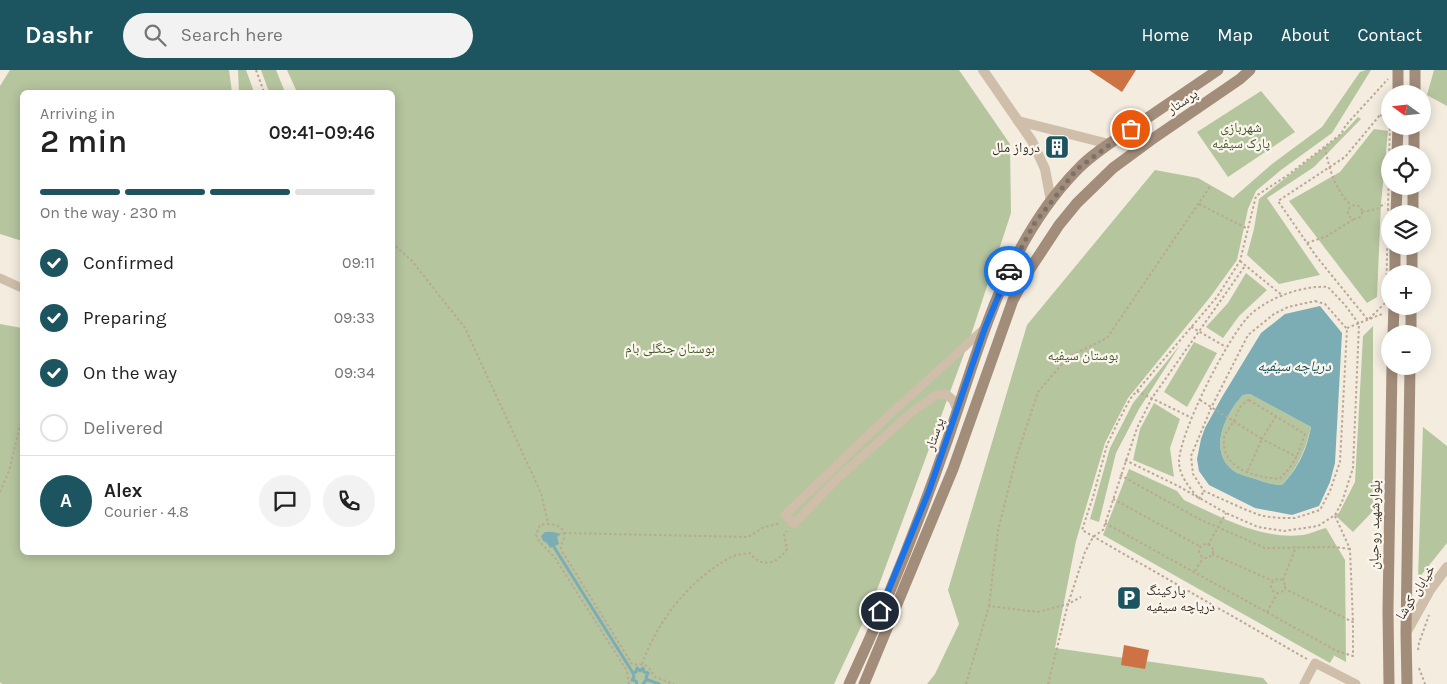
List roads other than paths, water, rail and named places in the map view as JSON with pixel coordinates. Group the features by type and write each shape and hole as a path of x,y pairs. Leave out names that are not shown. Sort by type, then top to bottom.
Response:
{"main road":[{"name":"پرستار","path":"848,684 919,517 958,410 985,328 1011,266 1034,224 1077,169 1109,144 1218,70"},
{"name":"پرستار","path":"864,684 953,469 1013,300 1044,247 1077,203 1113,168 1240,79 1250,70"},
{"path":"1415,70 1415,85"},
{"name":"بلوارشهید روحیان","path":"1389,684 1388,610 1392,375"},
{"path":"1407,684 1410,375"}],"street":[{"path":"983,70 1032,141 1045,169 1051,201"},
{"path":"1018,121 1109,144"},
{"path":"0,278 18,286"},
{"path":"0,284 18,286"},
{"path":"958,410 953,400 946,394 936,395 914,411 837,479 794,524 785,515 985,328"},
{"name":"خیابان کوشا","path":"1406,633 1430,590 1447,567"},
{"path":"1304,684 1315,664 1356,684"}],"water":[{"name":"دریاچه سیفیه","path":"1320,306 1342,333 1335,463 1330,482 1319,506 1292,515 1255,508 1209,485 1199,471 1197,459 1205,428 1222,397 1261,333 1285,314","holes":["1250,394 1311,427 1301,458 1293,472 1282,485 1267,483 1237,473 1222,456 1220,446 1221,435 1230,413 1243,395"]},
{"path":"545,532 561,534 557,537 559,544 550,548 541,536"}],"waterway":[{"path":"554,547 633,673"},
{"path":"637,684 636,681 632,680 634,677 633,673 636,672 637,668 640,671 643,668 644,672 648,673 647,679 643,684"},
{"path":"648,680 659,684"}],"place":[{"name":"درواز ملل","path":"1057,147"},
{"name":"پارکینگ دریاچه سیفیه","path":"1129,598"}],"park label":[{"name":"شهربازی پارک سیفیه","path":"1241,136"},
{"name":"بوستان جنگلی بام","path":"670,348"},
{"name":"بوستان سیفیه","path":"1083,355"}]}
